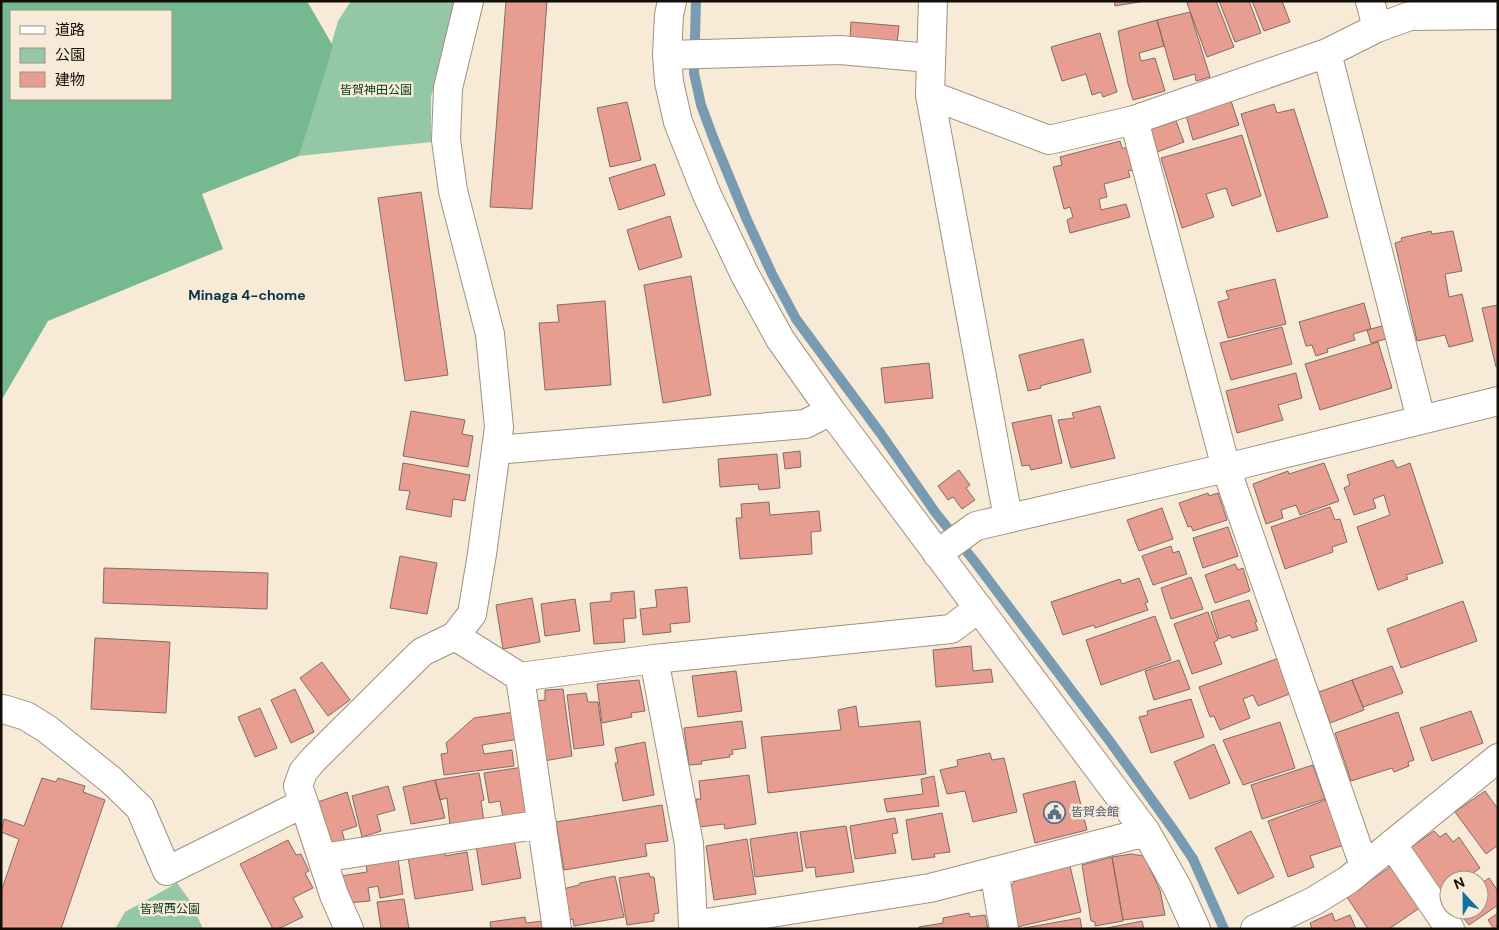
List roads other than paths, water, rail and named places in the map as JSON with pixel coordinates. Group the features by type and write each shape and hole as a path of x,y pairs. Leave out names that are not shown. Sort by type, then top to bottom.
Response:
{"street":[{"path":"349,929 334,895 298,786 303,772 313,760 422,652 455,636 472,614 496,450 499,426 490,334 454,191 446,140 448,88 469,1"},
{"path":"672,1 669,15 685,54"},
{"path":"933,1 930,95 1008,518"},
{"path":"1370,1 1377,28"},
{"path":"930,95 1049,140 1134,120 1327,53 1377,28 1410,16 1498,16"},
{"path":"685,54 840,50 930,58"},
{"path":"1327,53 1422,419"},
{"path":"685,54 669,82 678,122 711,204 744,275 780,339 831,411 951,544 979,608 1146,832 1177,887 1196,929"},
{"path":"1134,120 1226,468 1364,866"},
{"path":"951,544 976,526 1226,468 1498,401"},
{"path":"496,450 805,424 831,411"},
{"path":"455,636 520,677 654,659 951,629 979,608"},
{"path":"654,659 689,844 693,925 930,888 1146,832"},
{"path":"520,677 558,929"},
{"path":"2,709 26,716 47,729 111,780 140,808 167,871 304,803"},
{"path":"1254,929 1314,901 1348,880 1496,764"},
{"path":"322,858 542,824"},
{"path":"1392,844 1450,929"},
{"path":"994,871 1004,929"}],"waterway":[{"path":"696,1 694,73 701,105 747,220 772,274 796,319 881,434 935,512 975,562 1111,743 1175,832 1193,859 1224,929"}],"place":[{"name":"皆賀会館","path":"1055,812"}],"district":[{"name":"Minaga 4-chome","path":"247,295"}],"park label":[{"name":"皆賀神田公園","path":"376,90"},
{"name":"皆賀西公園","path":"170,909"}]}
